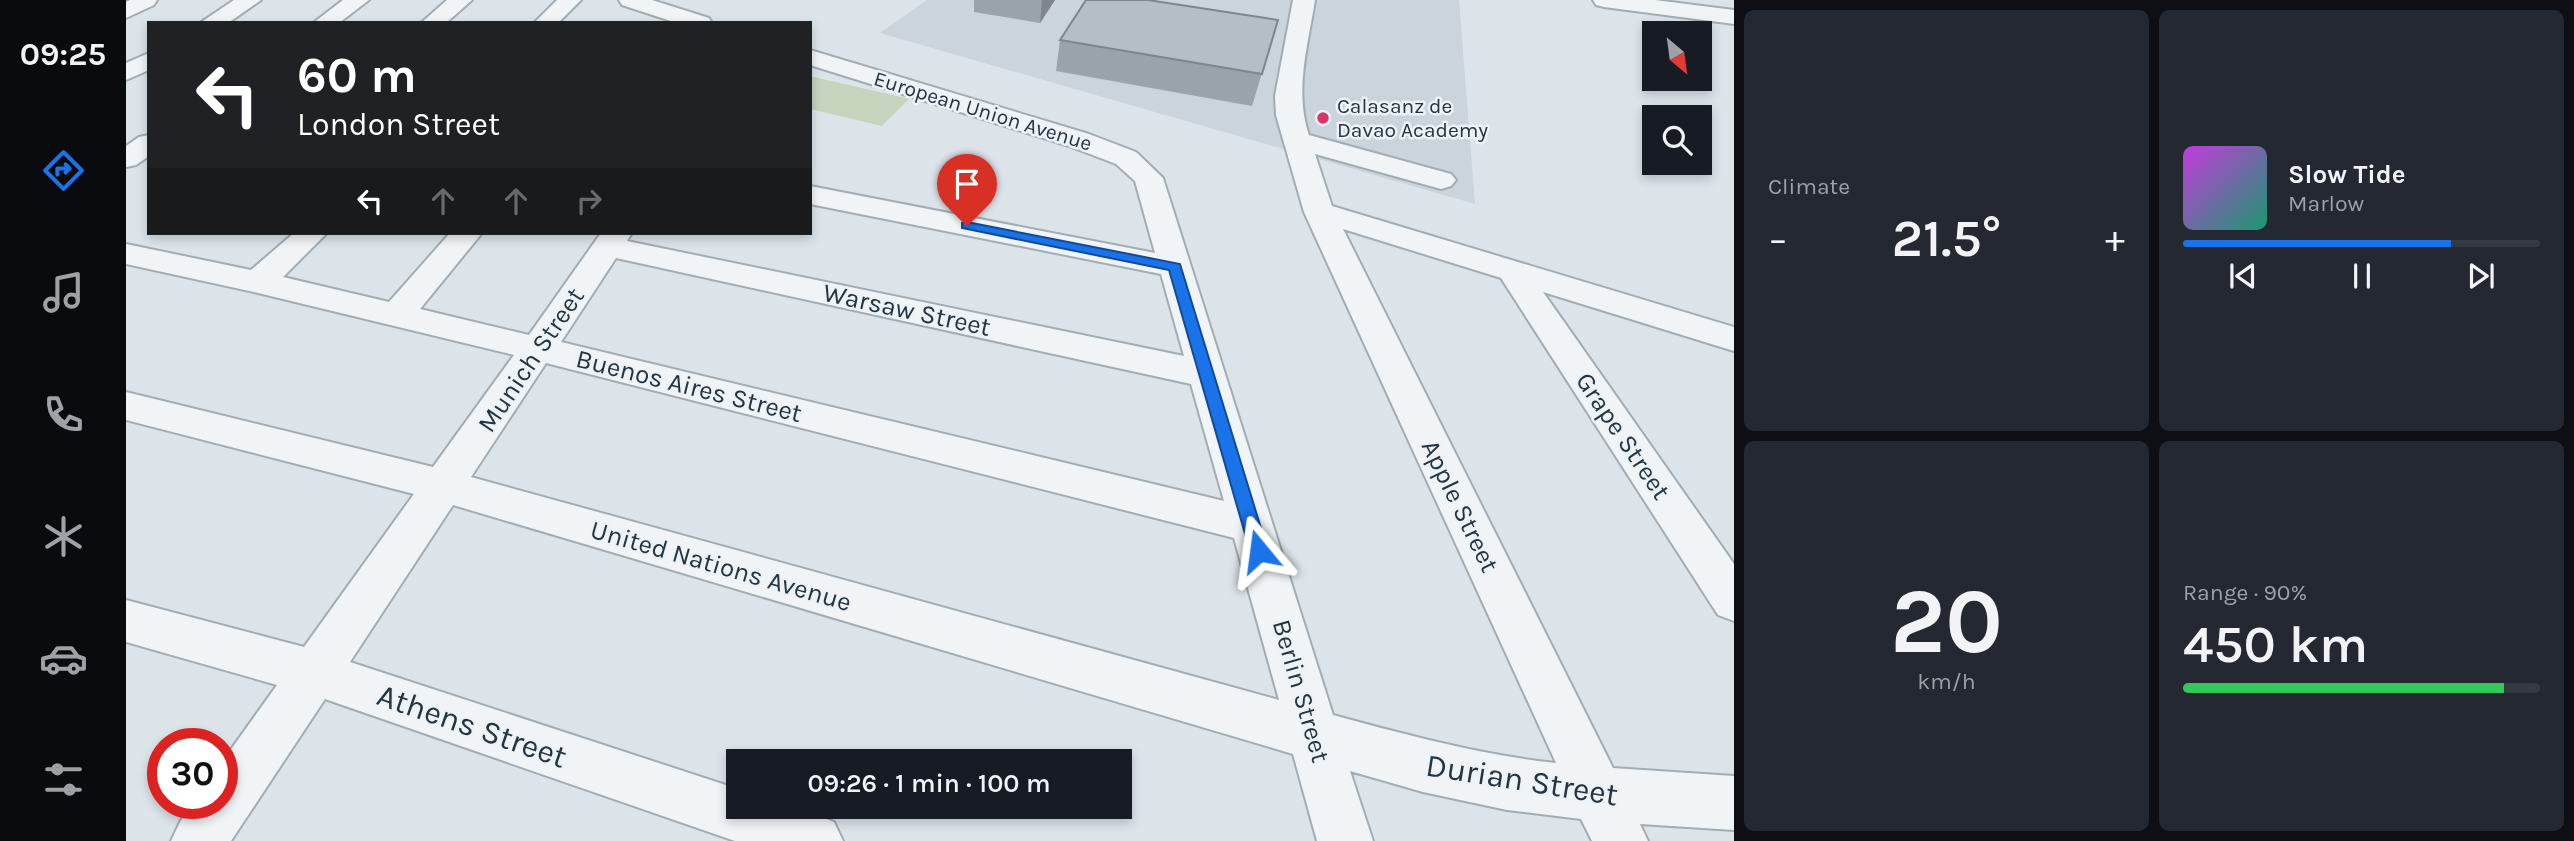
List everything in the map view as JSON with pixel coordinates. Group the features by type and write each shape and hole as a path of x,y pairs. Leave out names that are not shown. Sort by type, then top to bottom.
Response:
{"street":[{"path":"126,11 146,0"},
{"path":"214,21 250,0"},
{"path":"327,21 358,0"},
{"path":"435,21 461,0"},
{"path":"547,21 570,0"},
{"path":"630,0 651,16 687,21"},
{"name":"Apple Street","path":"1304,0 1289,79 1289,115 1319,212 1620,841"},
{"path":"1604,0 1734,17"},
{"name":"European Union Avenue","path":"812,58 1079,140 1126,159 1149,178"},
{"path":"126,73 147,61"},
{"path":"126,159 147,144"},
{"path":"1301,155 1441,180"},
{"name":"Berlin Street","path":"1149,178 1345,841"},
{"path":"812,195 1175,267"},
{"path":"1319,212 1734,339"},
{"path":"131,255 162,235"},
{"path":"258,282 310,235"},
{"path":"397,316 465,235"},
{"name":"Munich Street","path":"199,841 612,240"},
{"name":"Warsaw Street","path":"612,240 1206,373"},
{"name":"Buenos Aires Street","path":"131,255 258,282 538,349 1251,524"},
{"name":"Grape Street","path":"1512,271 1734,601"},
{"name":"United Nations Avenue","path":"126,406 444,486 1314,735"},
{"name":"Athens Street","path":"126,621 315,673 815,841"},
{"name":"Durian Street","path":"1314,735 1434,769 1507,784 1597,794 1734,803"}],"shaded area":[{"name":"Calasanz de Davao Academy","path":"927,0 1459,0 1475,204 880,33"}],"green space":[{"path":"812,76 909,99 882,126 812,109"}],"building":[{"path":"1086,0 1148,0 1278,20 1262,74 1060,40"}],"place":[{"name":"Calasanz de Davao Academy","path":"1323,118"}],"route":[{"path":"967,226 1175,267 1259,551"}]}
